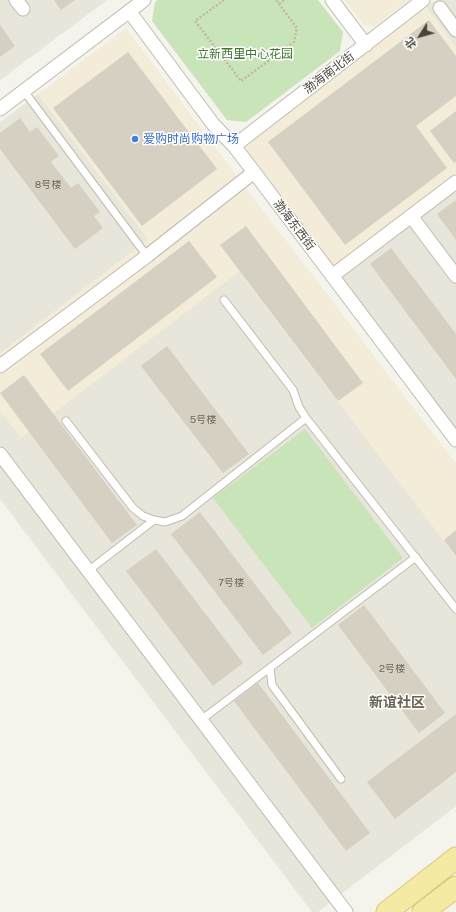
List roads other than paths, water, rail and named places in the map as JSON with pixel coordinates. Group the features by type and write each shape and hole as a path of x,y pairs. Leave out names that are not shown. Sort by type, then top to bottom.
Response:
{"main road":[{"path":"387,912 456,858"},
{"path":"423,912 456,887"}],"street":[{"path":"1,106 24,91 144,0"},
{"path":"332,0 366,44"},
{"name":"渤海南北街","path":"234,146 424,0"},
{"path":"440,8 456,30"},
{"name":"渤海东西街","path":"129,11 213,124 234,146 254,172 456,440"},
{"path":"0,366 147,256 254,172"},
{"path":"332,276 456,182"},
{"path":"411,216 456,276"},
{"path":"0,454 346,912"}],"lane":[{"path":"24,91 147,256"},
{"path":"224,300 292,390 306,418 456,609"},
{"path":"66,421 133,508 143,516 165,522 182,516 306,418"},
{"path":"88,571 154,520"},
{"path":"201,720 416,557"},
{"path":"270,668 272,685 341,778"}],"place":[{"name":"爱购时尚购物广场","path":"135,139"}],"district":[{"name":"新谊社区","path":"397,703"}],"park label":[{"name":"立新西里中心花园","path":"245,54"}]}
